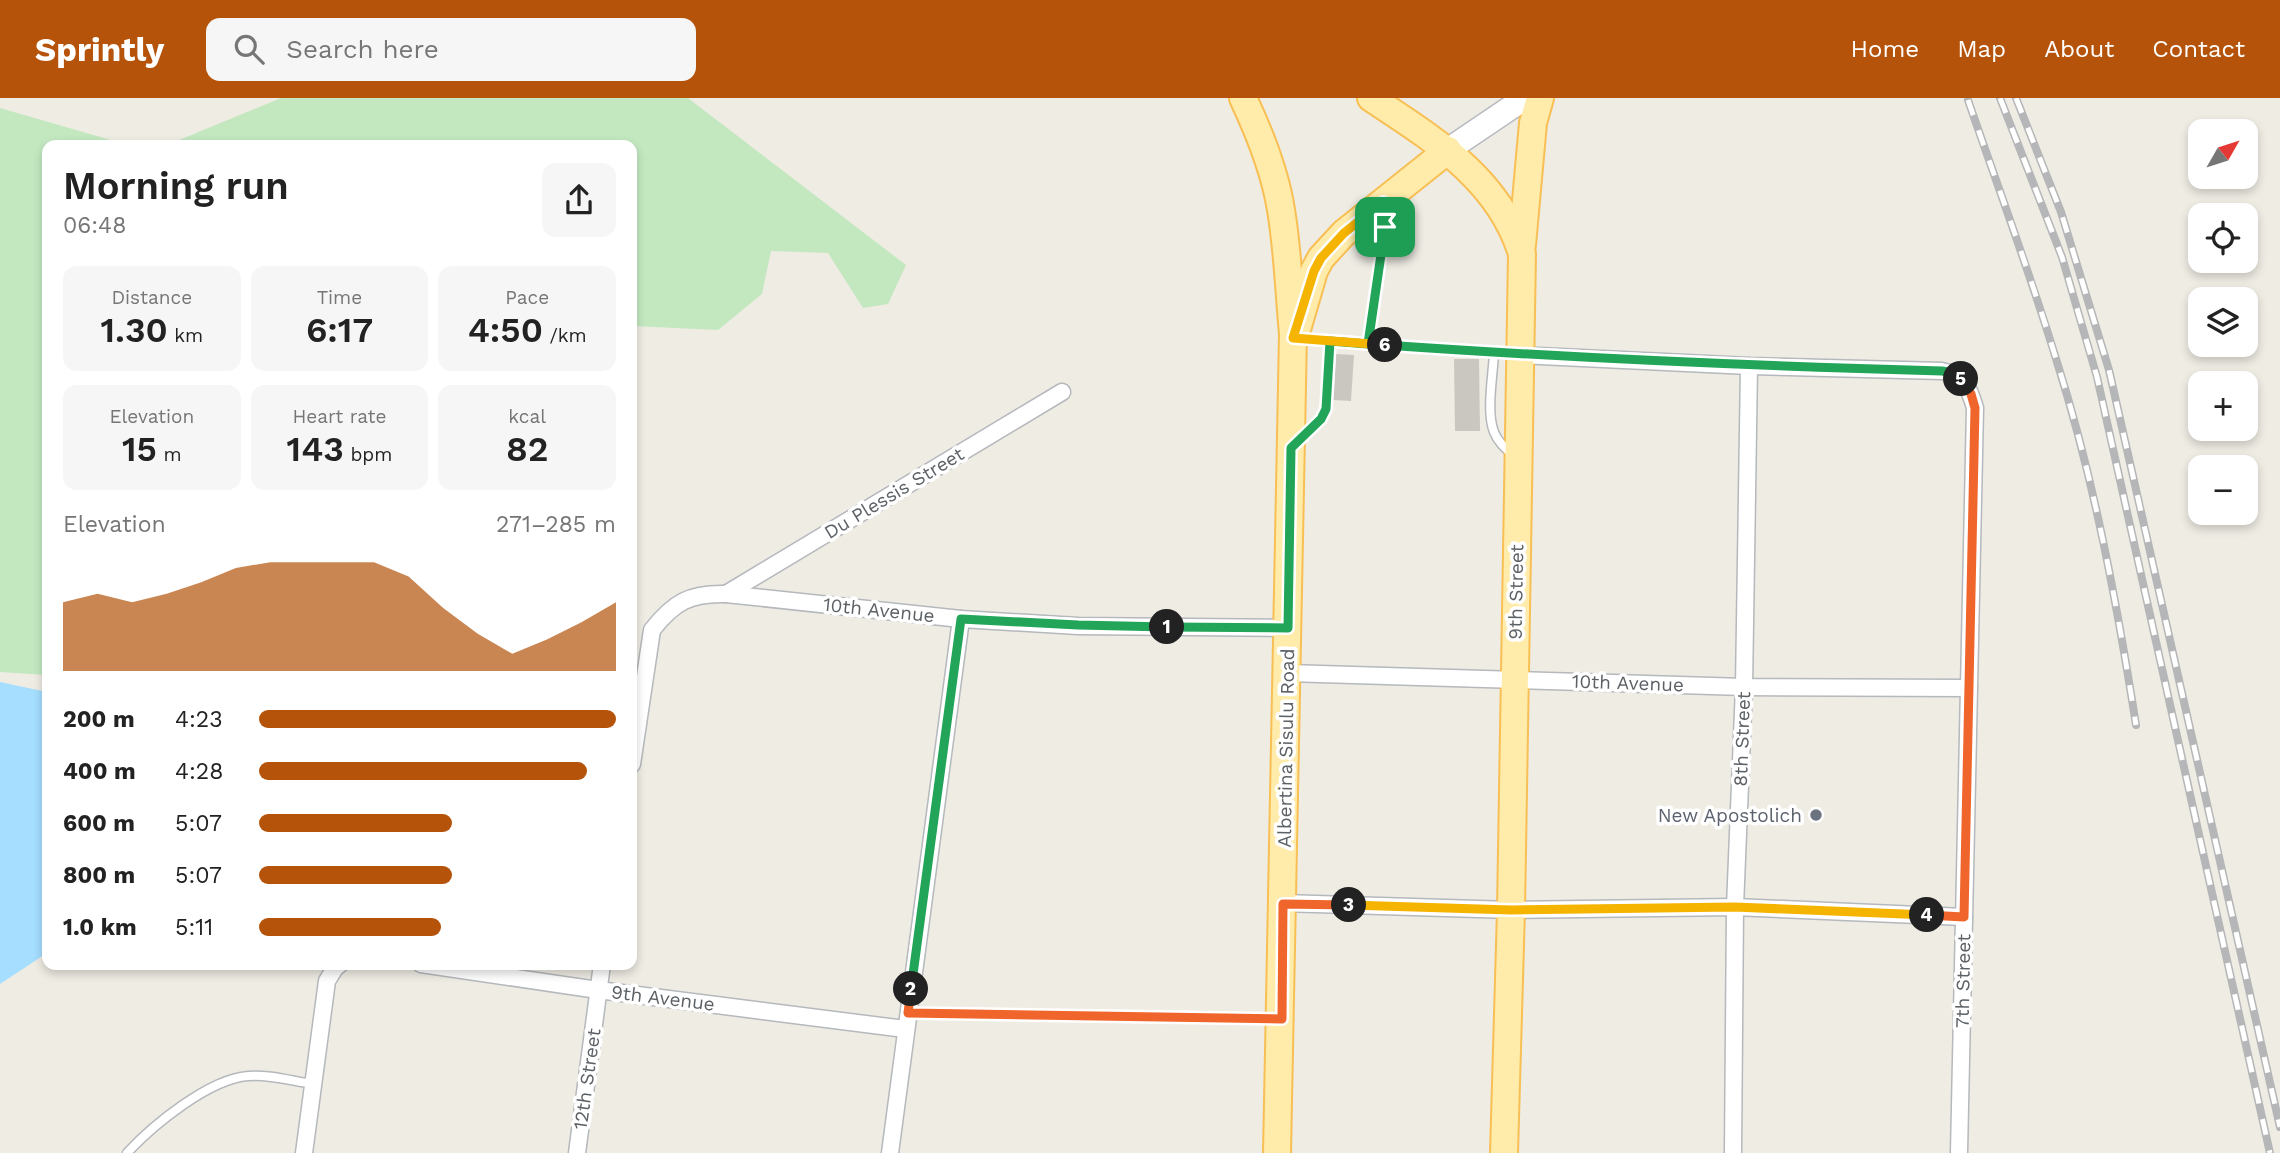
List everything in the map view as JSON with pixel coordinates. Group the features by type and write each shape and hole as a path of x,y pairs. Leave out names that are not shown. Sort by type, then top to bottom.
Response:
{"main road":[{"name":"Albertina Sisulu Road","path":"1243,98 1269,160 1280,202 1293,336 1282,1019 1277,1153"},
{"name":"9th Street","path":"1371,98 1448,150 1476,176 1511,225 1522,254 1511,910 1504,1153"},
{"path":"1522,254 1533,123 1540,98"},
{"path":"1293,336 1300,322 1314,271 1321,258 1344,233 1448,150"}],"street":[{"path":"1448,150 1525,98"},
{"name":"7th Street","path":"1521,355 1954,373 1964,381 1975,408 1975,431 1959,1153"},
{"name":"8th Street","path":"1733,1153 1735,907 1744,687 1749,366"},
{"name":"Du Plessis Street","path":"726,594 1062,393"},
{"name":"10th Avenue","path":"637,730 652,630 678,602 702,595 726,594 961,619 1078,625 1288,628"},
{"path":"890,1153 961,619"},
{"name":"10th Avenue","path":"1286,673 1744,687 1969,688"},
{"path":"1283,904 1511,910 1735,907 1964,917"},
{"path":"304,1153 327,981 334,970"},
{"name":"9th Avenue","path":"462,970 598,990 907,1021"},
{"name":"12th Street","path":"577,1153 601,970"}],"lane":[{"path":"1368,344 1384,239 1383,202"},
{"path":"1293,336 1521,355"},
{"path":"1291,448 1321,419 1326,409 1330,341"},
{"path":"1493,352 1493,430 1501,444 1519,460"},
{"path":"127,1153 149,1130 191,1101 229,1081 247,1076 261,1076 313,1084"}],"path":[{"path":"907,1021 1282,1019"}],"green space":[{"path":"281,98 688,98 906,265 888,304 863,308 828,253 771,251 762,294 718,330 637,326 637,140 179,140"},
{"path":"0,108 111,140 42,140 42,675 0,672"}],"water":[{"path":"0,682 42,691 42,956 0,984"}],"building":[{"path":"1336,354 1354,355 1351,401 1333,400"},
{"path":"1454,359 1479,359 1480,431 1455,431"}],"railway":[{"path":"2000,98 2062,257 2097,377 2270,1153"},
{"path":"2016,98 2061,212 2109,370 2280,1127"},
{"path":"1968,100 2036,296 2070,406 2103,542 2136,725"}],"place":[{"name":"New Apostolich","path":"1816,815"}],"route":[{"path":"1385,227 1368,344 1330,341 1326,409 1321,419 1291,448 1288,628 1078,625 961,619 908,1013 1282,1019 1283,904 1511,910 1735,907 1964,917 1975,408 1964,381 1954,373 1942,371 1749,366 1521,355 1493,352 1368,344 1293,338 1314,271 1321,258 1344,233 1383,202 1385,227"}]}
